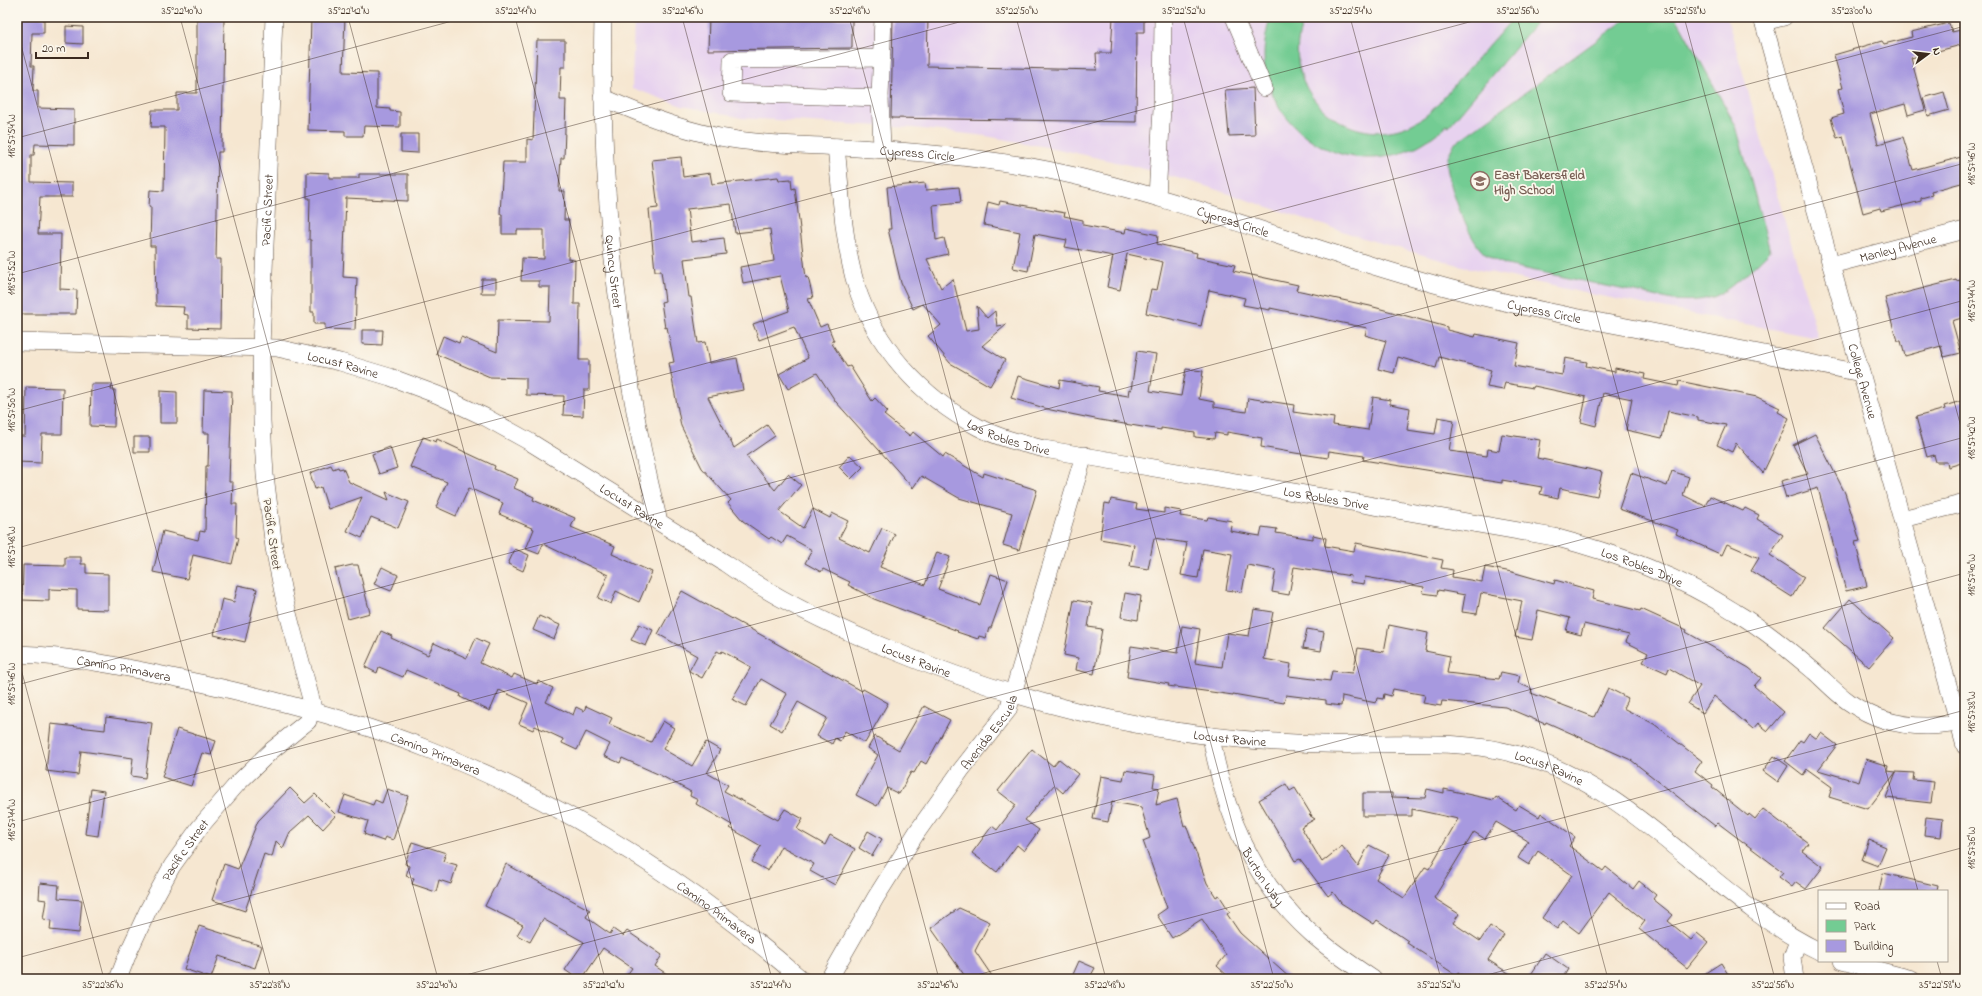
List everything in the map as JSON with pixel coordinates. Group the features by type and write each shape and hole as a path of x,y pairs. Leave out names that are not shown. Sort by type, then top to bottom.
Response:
{"street":[{"name":"Pacific Street","path":"118,979 128,951 172,866 200,828 237,784 271,751 308,721 312,703 286,610 274,548 263,444 261,347 274,17"},
{"name":"Quincy Street","path":"603,17 602,97 606,191 614,285 628,379 659,522"},
{"path":"882,149 880,98 883,17"},
{"path":"1157,197 1162,108 1163,17"},
{"path":"1234,17 1264,88"},
{"path":"1763,20 1784,17"},
{"name":"College Avenue","path":"1763,20 1965,746"},
{"path":"880,98 731,93 732,60 882,58"},
{"name":"Cypress Circle","path":"602,97 638,113 684,129 731,139 779,145 836,146 882,149 977,158 1046,170 1157,197 1357,262 1460,291 1530,308 1861,373"},
{"name":"Los Robles Drive","path":"836,146 849,257 856,285 867,312 883,342 903,369 926,392 950,410 978,427 1009,440 1084,455 1554,537 1603,550 1651,568 1701,592 1736,612 1778,641 1848,702 1869,715 1892,723 1916,727 1959,723"},
{"name":"Manley Avenue","path":"1831,265 1965,230"},
{"name":"Locust Ravine","path":"17,342 277,348 340,362 390,377 438,395 485,417 530,442 725,563 751,582 802,609 859,637 938,670 1013,694 1075,711 1131,723 1211,736 1274,742 1339,745 1448,743 1485,747 1516,754 1547,764 1581,780 1613,800 1770,924 1798,941 1818,951"},
{"name":"Avenida Escuela","path":"829,979 876,897 917,832 961,770 1008,710 1084,455"},
{"path":"1902,519 1965,503"},
{"name":"Camino Primavera","path":"17,654 78,660 177,678 310,710 370,728 429,749 506,782 581,821 635,853 687,888 737,925 801,979"},
{"name":"Burton Way","path":"1211,736 1217,773 1229,811 1245,846 1264,879 1311,934 1337,955 1373,979"},
{"path":"1795,979 1792,957 1798,941"},
{"path":"1846,962 1912,979"}],"shaded area":[{"name":"East Bakersfield High School","path":"634,17 1727,17 1818,338 1580,292 1466,267 1363,238 1199,184 1129,165 1058,149 986,136 914,128 742,118 682,106 632,88"}],"green space":[{"path":"1270,17 1305,17 1298,39 1297,55 1303,80 1312,97 1324,111 1340,121 1357,129 1375,132 1394,130 1412,124 1425,116 1441,101 1514,17 1541,17 1449,126 1447,125 1434,136 1405,152 1389,156 1366,158 1343,155 1322,147 1304,134 1288,119 1275,100 1267,79 1264,56"},
{"path":"1629,17 1676,17 1736,126 1770,251 1734,284 1713,297 1683,301 1673,300 1507,265 1499,262 1485,254 1472,237 1460,212 1451,185 1447,161 1454,144"}],"building":[{"path":"17,17 44,17 44,33 32,33 31,66 34,66 33,91 38,91 38,108 74,109 74,145 35,144 34,155 31,155 31,182 72,183 72,197 40,197 38,234 61,234 60,289 77,290 76,314 17,314"},
{"path":"197,17 224,17 222,152 218,152 216,259 221,259 220,329 188,328 188,315 183,314 184,307 156,306 155,246 150,246 150,190 164,191 165,127 151,127 152,110 177,110 177,93 197,93"},
{"path":"311,17 345,17 343,72 377,73 377,108 390,109 390,111 400,112 400,127 364,126 363,136 345,136 345,131 308,130"},
{"path":"709,17 852,19 852,48 708,50"},
{"path":"893,17 928,17 927,66 1097,70 1096,53 1111,53 1113,17 1144,17 1144,32 1137,32 1136,122 891,118"},
{"path":"1949,23 1952,32 1965,29 1965,44 1911,58 1925,110 1908,115 1905,104 1870,114 1878,144 1903,137 1913,170 1965,156 1965,182 1931,191 1932,195 1921,198 1921,201 1881,211 1880,208 1863,213 1843,136 1837,138 1831,118 1844,114 1838,89 1843,88 1834,55 1882,41 1884,44 1912,37 1911,32"},
{"path":"66,26 83,27 83,44 66,43"},
{"path":"537,40 565,40 565,67 561,67 560,100 566,100 564,158 561,158 559,191 565,191 564,220 569,220 568,259 575,260 574,304 580,304 579,360 589,360 589,390 584,390 583,416 563,415 564,396 526,395 526,378 490,377 436,354 443,336 459,343 461,337 497,352 498,320 549,321 550,287 539,287 539,281 521,281 522,258 544,259 544,230 517,230 517,234 502,234 502,214 500,214 503,162 527,162 527,139 533,140"},
{"path":"1253,88 1255,135 1229,136 1225,90"},
{"path":"1944,92 1949,110 1928,116 1923,98"},
{"path":"401,134 418,134 418,153 401,152"},
{"path":"681,157 683,177 710,173 712,184 778,177 779,180 791,179 792,189 795,188 806,278 808,277 813,298 808,299 820,327 827,324 834,341 831,342 847,367 850,366 872,401 875,398 888,412 884,415 910,436 913,432 943,457 945,454 983,477 984,473 1037,490 1019,550 1003,545 1012,513 959,498 921,476 913,488 836,402 817,373 788,389 779,374 808,358 794,327 759,340 753,324 789,311 780,276 743,283 740,267 774,261 770,229 735,233 731,204 687,209 691,242 724,238 726,254 684,259 689,297 691,297 698,343 705,342 709,363 737,358 743,390 708,397 734,448 767,425 775,436 746,456 775,490 788,474 801,485 779,511 803,528 813,509 830,518 832,513 848,521 839,538 870,553 882,528 895,534 880,567 925,585 937,552 950,557 938,589 980,605 991,574 1008,580 986,638 979,636 978,639 957,632 958,631 874,599 848,585 850,582 823,569 821,572 805,563 812,550 787,536 782,544 771,537 769,539 743,521 728,503 731,500 702,468 681,426 669,363 674,362 667,327 665,328 661,302 665,301 661,271 655,271 649,209 658,208 652,160"},
{"path":"307,172 329,173 329,178 359,178 359,174 408,174 408,201 346,198 343,277 357,278 355,330 325,329 325,324 314,324 314,312 311,312 311,240 309,240 310,198 307,198"},
{"path":"925,183 926,190 959,187 961,202 933,205 936,240 944,238 948,254 927,259 941,288 953,279 966,331 979,329 977,306 987,318 995,311 997,326 1006,325 982,346 1005,360 990,386 950,363 928,336 941,325 923,304 913,309 901,283 888,229 891,229 887,187"},
{"path":"1000,201 1065,213 1064,216 1083,220 1083,225 1125,233 1126,228 1158,235 1157,244 1197,253 1196,257 1235,265 1233,271 1298,285 1296,290 1370,306 1447,327 1447,330 1475,337 1476,334 1519,343 1514,366 1562,375 1565,358 1587,362 1586,366 1615,372 1615,368 1645,374 1644,379 1678,386 1679,381 1757,397 1780,408 1778,412 1789,418 1763,473 1736,443 1732,452 1717,445 1726,425 1698,420 1698,417 1668,411 1662,438 1626,430 1632,399 1603,393 1596,426 1581,422 1586,397 1534,386 1533,388 1505,383 1503,390 1487,387 1491,370 1439,357 1436,368 1398,357 1394,373 1378,369 1386,341 1365,335 1367,328 1270,308 1270,310 1243,305 1245,298 1209,290 1201,326 1146,313 1151,289 1157,290 1163,262 1127,254 1120,290 1107,287 1113,256 1065,247 1067,240 1035,234 1028,271 1013,268 1020,232 984,225 988,202 999,205"},
{"path":"482,279 496,279 496,293 481,293"},
{"path":"1961,280 1962,283 1965,282 1965,317 1952,321 1961,353 1944,357 1941,346 1905,356 1901,341 1898,341 1895,334 1885,298"},
{"path":"362,330 383,330 382,345 362,344"},
{"path":"1137,351 1156,354 1150,391 1181,396 1186,369 1203,371 1199,399 1214,402 1214,407 1246,412 1248,398 1294,405 1293,412 1334,418 1333,425 1368,430 1373,397 1390,400 1390,404 1410,408 1407,430 1435,434 1438,417 1454,420 1449,451 1487,456 1488,449 1499,451 1502,434 1540,440 1537,458 1602,472 1597,496 1560,488 1558,498 1540,494 1542,487 1502,480 1502,483 1363,460 1364,456 1329,451 1328,458 1295,453 1261,447 1262,438 1227,432 1227,435 1215,433 1214,439 1195,437 1195,433 1161,428 1161,430 1100,420 1051,410 1011,398 1018,376 1059,388 1060,380 1099,387 1098,391 1128,396 1129,389 1131,390"},
{"path":"91,384 112,384 111,390 115,390 114,427 90,426"},
{"path":"26,387 63,388 62,434 42,434 41,463 17,462 17,436 25,436"},
{"path":"204,390 232,391 229,482 233,482 232,504 237,504 236,537 238,538 232,564 193,555 187,579 153,572 163,531 198,540 200,531 205,532 206,466 208,466 209,433 203,433"},
{"path":"160,391 177,392 177,423 160,423"},
{"path":"1965,400 1965,462 1948,467 1947,462 1936,462 1934,455 1927,457 1916,417 1945,409 1944,406"},
{"path":"1815,434 1845,493 1860,541 1855,542 1867,586 1846,591 1818,488 1786,498 1781,481 1808,474 1793,445"},
{"path":"134,437 150,437 150,452 134,452"},
{"path":"423,437 436,442 437,439 495,466 494,469 518,479 514,488 534,497 533,500 575,518 571,527 615,546 612,554 652,572 639,602 616,591 611,604 598,598 608,575 543,544 539,554 526,549 534,529 499,514 503,503 469,488 456,516 436,507 447,482 410,467"},
{"path":"390,447 397,468 379,474 372,454"},
{"path":"850,455 863,467 851,479 839,467"},
{"path":"331,465 333,469 338,467 339,469 343,468 349,482 389,500 386,492 409,502 398,528 371,517 362,538 347,531 362,497 328,509 321,487 315,489 310,473"},
{"path":"1672,471 1689,477 1683,495 1705,506 1710,496 1743,511 1745,508 1759,515 1757,519 1783,535 1770,555 1804,577 1792,597 1751,571 1759,558 1727,544 1722,555 1676,534 1678,530 1619,509 1631,473 1667,486"},
{"path":"1111,499 1137,504 1136,509 1164,513 1164,508 1181,511 1180,516 1207,520 1208,517 1232,521 1230,531 1260,536 1262,527 1277,529 1276,533 1313,539 1313,535 1326,538 1325,546 1354,551 1356,543 1443,560 1441,568 1453,570 1452,577 1482,582 1485,567 1512,572 1554,584 1555,580 1594,591 1592,599 1640,611 1641,609 1687,630 1686,632 1749,668 1761,678 1754,686 1784,712 1768,731 1758,723 1753,729 1714,696 1703,713 1688,704 1700,686 1669,668 1667,673 1643,662 1648,653 1626,642 1629,635 1584,624 1581,635 1566,631 1570,618 1538,610 1532,640 1515,637 1522,601 1481,593 1477,614 1462,612 1465,595 1438,590 1437,595 1423,593 1424,587 1365,577 1364,584 1350,582 1351,576 1294,567 1289,595 1272,592 1276,570 1247,565 1242,592 1226,590 1232,554 1203,549 1198,578 1181,575 1187,543 1154,538 1148,569 1130,566 1134,545 1100,539 1105,503 1110,504"},
{"path":"515,549 529,555 523,571 508,564"},
{"path":"65,557 81,557 81,564 86,564 86,573 108,574 108,610 77,609 77,590 49,589 49,601 22,600 23,565 65,566"},
{"path":"358,565 370,613 348,619 335,569"},
{"path":"382,567 398,575 391,591 374,584"},
{"path":"238,585 257,589 245,642 214,635 222,599 234,602"},
{"path":"682,591 862,691 863,689 888,703 865,743 845,731 840,741 835,738 832,744 817,736 827,718 798,702 782,731 770,724 787,694 761,679 746,706 732,699 751,667 722,651 721,653 717,651 702,678 689,671 697,656 658,634"},
{"path":"1125,593 1141,596 1138,620 1121,617"},
{"path":"1850,599 1894,638 1869,667 1825,628"},
{"path":"1074,600 1092,603 1088,627 1102,629 1094,674 1076,670 1078,658 1064,655"},
{"path":"1254,609 1273,612 1264,659 1291,664 1289,676 1330,681 1332,671 1353,673 1358,648 1384,652 1389,625 1428,633 1425,651 1450,656 1447,673 1499,679 1501,672 1520,676 1518,683 1532,689 1531,693 1594,717 1608,688 1628,698 1623,708 1654,724 1702,761 1695,771 1713,785 1712,787 1748,816 1749,814 1755,819 1763,809 1808,843 1802,851 1823,867 1806,889 1796,882 1792,887 1779,877 1783,872 1718,823 1715,826 1631,760 1546,722 1545,724 1505,707 1442,701 1441,706 1423,703 1425,695 1393,689 1391,696 1384,694 1383,699 1377,698 1376,703 1342,696 1341,706 1326,704 1326,700 1286,695 1284,703 1233,694 1168,686 1169,684 1127,677 1131,646 1178,653 1182,626 1200,629 1195,663 1222,667 1227,633 1249,636"},
{"path":"539,616 560,625 554,639 533,630"},
{"path":"639,624 653,630 646,646 631,640"},
{"path":"1307,629 1324,632 1321,651 1303,648"},
{"path":"381,631 392,636 391,638 428,655 434,643 467,658 476,638 489,644 480,663 512,678 514,674 537,684 538,681 553,688 546,702 573,715 576,707 584,711 586,706 612,718 609,724 651,742 663,721 674,728 663,749 692,766 706,742 720,750 707,773 728,785 724,791 778,820 785,809 803,819 797,829 825,845 830,835 855,849 835,885 810,871 814,864 781,846 768,871 752,862 761,846 730,828 732,825 696,804 698,800 690,796 691,792 660,775 622,758 620,763 604,756 610,744 586,732 577,750 562,743 563,739 535,726 533,730 519,724 528,703 499,690 490,711 460,697 461,694 406,670 403,677 379,667 377,673 365,667"},
{"path":"924,706 950,720 926,764 921,761 914,773 911,772 899,794 887,788 877,806 856,795 878,755 868,748 875,736 899,750"},
{"path":"106,717 152,723 145,778 131,776 133,758 81,751 78,775 46,771 51,724 105,730"},
{"path":"177,729 216,741 211,755 202,753 191,786 162,777"},
{"path":"1809,733 1817,739 1821,733 1837,745 1818,770 1859,782 1866,759 1888,766 1887,771 1896,772 1868,809 1829,797 1832,787 1807,769 1803,775 1785,761 1800,740 1803,742"},
{"path":"1032,749 1053,766 1059,759 1078,774 1063,793 1054,785 1025,820 1039,830 1024,851 1017,845 997,872 972,853 992,826 997,830 1016,805 998,791"},
{"path":"1774,756 1788,766 1778,782 1763,771"},
{"path":"1125,770 1155,775 1153,787 1159,788 1156,805 1177,799 1184,826 1186,825 1207,883 1216,897 1219,895 1230,912 1227,914 1240,933 1291,979 1231,979 1217,966 1226,955 1202,919 1172,938 1157,915 1167,908 1143,841 1150,838 1141,807 1112,802 1108,822 1093,819 1101,776 1123,780"},
{"path":"1896,772 1914,773 1913,780 1934,782 1931,803 1886,798"},
{"path":"1286,784 1290,791 1295,788 1312,816 1309,815 1315,819 1301,827 1322,862 1342,846 1358,866 1369,845 1389,855 1376,879 1404,898 1425,867 1429,869 1458,819 1412,809 1412,816 1363,816 1363,793 1392,793 1392,797 1425,798 1427,789 1444,793 1444,789 1494,800 1496,797 1516,810 1519,805 1539,817 1541,813 1575,837 1569,846 1603,871 1606,867 1633,889 1639,881 1656,895 1653,899 1673,915 1668,921 1691,940 1697,933 1708,942 1687,968 1639,929 1645,921 1609,892 1579,933 1563,921 1557,929 1542,918 1572,875 1538,851 1529,865 1518,858 1528,841 1496,822 1485,839 1474,832 1434,898 1459,914 1453,923 1480,941 1490,926 1504,935 1488,960 1518,979 1468,979 1458,972 1456,975 1407,943 1408,941 1377,920 1374,924 1341,903 1333,892 1328,896 1300,859 1295,861 1259,800"},
{"path":"290,788 305,803 315,794 336,815 323,829 309,815 290,832 283,848 276,841 272,857 264,854 245,911 212,900 224,864 238,869 258,821"},
{"path":"91,789 104,791 98,836 85,834"},
{"path":"387,789 408,796 393,840 385,837 383,841 364,834 368,821 339,812 345,795 373,805 375,800 382,803"},
{"path":"1926,817 1943,819 1941,837 1924,835"},
{"path":"868,831 882,839 872,856 859,848"},
{"path":"1869,840 1886,847 1878,866 1862,860"},
{"path":"412,842 446,853 443,861 457,865 451,884 439,880 436,892 412,884 414,878 406,876 409,866 405,864"},
{"path":"506,864 590,910 586,917 610,934 613,929 623,936 627,931 662,955 655,966 674,979 624,979 632,968 603,948 582,979 578,979 565,970 584,942 543,919 530,942 517,935 523,925 485,906"},
{"path":"1883,873 1938,886 1937,890 1879,890"},
{"path":"40,883 59,885 58,898 82,900 79,933 50,930 51,920 43,919 46,900 39,899"},
{"path":"959,908 990,922 975,951 994,979 967,979 931,928"},
{"path":"199,926 262,946 255,968 219,956 211,978 184,969"},
{"path":"1545,953 1568,969 1562,979 1528,979"},
{"path":"1079,961 1095,968 1089,979 1071,979"},
{"path":"1721,963 1731,979 1696,979"}],"place":[{"name":"East Bakersfield High School","path":"1480,181"}]}
